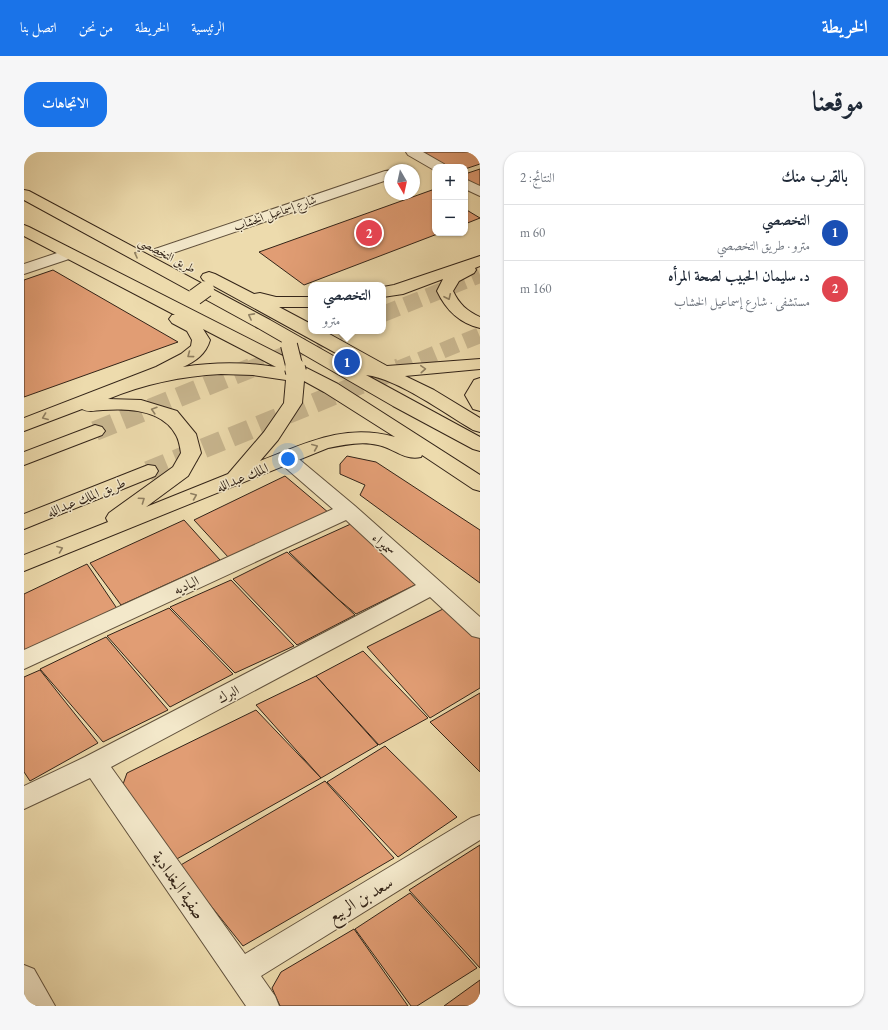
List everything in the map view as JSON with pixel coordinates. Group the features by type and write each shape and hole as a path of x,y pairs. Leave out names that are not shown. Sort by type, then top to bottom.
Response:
{"main road":[{"name":"طريق التخصصي","path":"24,179 181,262"},
{"path":"24,194 292,358 349,388 480,467"},
{"path":"24,214 199,287 292,358 317,380 349,388 410,399 480,430"},
{"name":"طريق التخصصي","path":"24,230 317,380 375,415 480,484"},
{"path":"390,291 480,261"},
{"path":"480,264 452,278 445,291 450,303 463,316 480,323"},
{"path":"24,425 131,384 187,358 199,348 201,340 194,328 94,266"},
{"name":"طريق التخصصي","path":"199,287 245,295 308,329"},
{"path":"170,304 199,287"},
{"path":"233,480 271,436 293,403 292,358 270,315 245,295"},
{"path":"245,295 276,302 308,302"},
{"name":"طريق التخصصي","path":"324,334 337,337 384,372 427,394 480,426"},
{"path":"337,337 339,366 349,388 375,415"},
{"name":"طريق التخصصي","path":"260,350 292,358 384,372 480,364"},
{"path":"131,384 195,371 227,368 270,371 292,358 339,366 385,394 480,445"},
{"path":"480,384 474,396 480,405"},
{"path":"68,408 103,404 141,406 170,415 186,434 190,453 181,471 87,539"},
{"path":"24,459 95,431"},
{"path":"452,465 430,448 430,439 437,433 453,431 480,434"},
{"name":"الملك عبدالله","path":"24,562 87,539 322,444 349,437 371,437 396,443 480,488"},
{"name":"طريق الملك عبدالله","path":"24,522 148,471"}],"street":[{"path":"413,152 434,164"},
{"path":"420,166 432,164"},
{"name":"شارع إسماعيل الخشاب","path":"161,252 384,176"},
{"path":"468,185 480,192"},
{"path":"24,269 69,254"},
{"name":"سميراء","path":"287,459 348,511 480,630"},
{"name":"الباديه","path":"24,660 348,511"},
{"name":"البرك","path":"24,798 94,764 431,587"},
{"name":"صفية البغدادية","path":"94,764 264,1006"},
{"name":"سعد بن الربيع","path":"241,972 480,826"},
{"path":"24,979 40,1006"}],"building":[{"path":"422,152 480,152 480,164 468,168 468,164 441,164"},
{"path":"480,169 480,190 468,183 468,173"},
{"path":"432,190 432,236 312,282 308,282 304,285 259,252 404,200 420,200 420,194"},
{"path":"468,211 480,218 468,223"},
{"path":"53,270 178,342 24,397 24,280"},
{"path":"347,456 376,462 480,530 480,583 360,495 365,485 340,474 340,464"},
{"path":"285,476 329,513 229,558 194,520"},
{"path":"184,520 220,560 121,605 90,563"},
{"path":"353,523 412,576 415,585 356,614 338,599 289,552"},
{"path":"287,552 355,615 297,645 233,579"},
{"path":"87,564 118,610 24,654 24,594"},
{"path":"231,580 294,646 235,673 170,607"},
{"path":"447,607 480,637 480,688 430,718 367,647"},
{"path":"169,608 233,674 170,707 107,636"},
{"path":"106,637 168,710 103,742 40,669"},
{"path":"363,651 428,718 379,745 316,676"},
{"path":"40,670 98,743 30,781 24,772 24,677"},
{"path":"316,676 378,745 321,778 256,705"},
{"path":"480,693 480,772 430,722"},
{"path":"256,710 321,778 175,860 122,787 127,773"},
{"path":"385,746 457,817 398,857 327,782"},
{"path":"325,781 394,858 243,946 179,866"},
{"path":"480,845 480,968 409,890"},
{"path":"410,893 477,968 417,1006 411,1006 355,929"},
{"path":"354,929 408,1006 280,1006 272,988 281,972"},
{"path":"480,980 480,1006 444,1006"}],"tunnel":[{"path":"386,313 480,275"},
{"path":"249,369 335,334"},
{"path":"398,369 480,335"},
{"path":"95,431 251,368"},
{"path":"148,471 400,368"}],"place":[{"name":"د. سليمان الحبيب لصحة المرأه","path":"369,233"},
{"name":"التخصصي","path":"347,362"}]}
